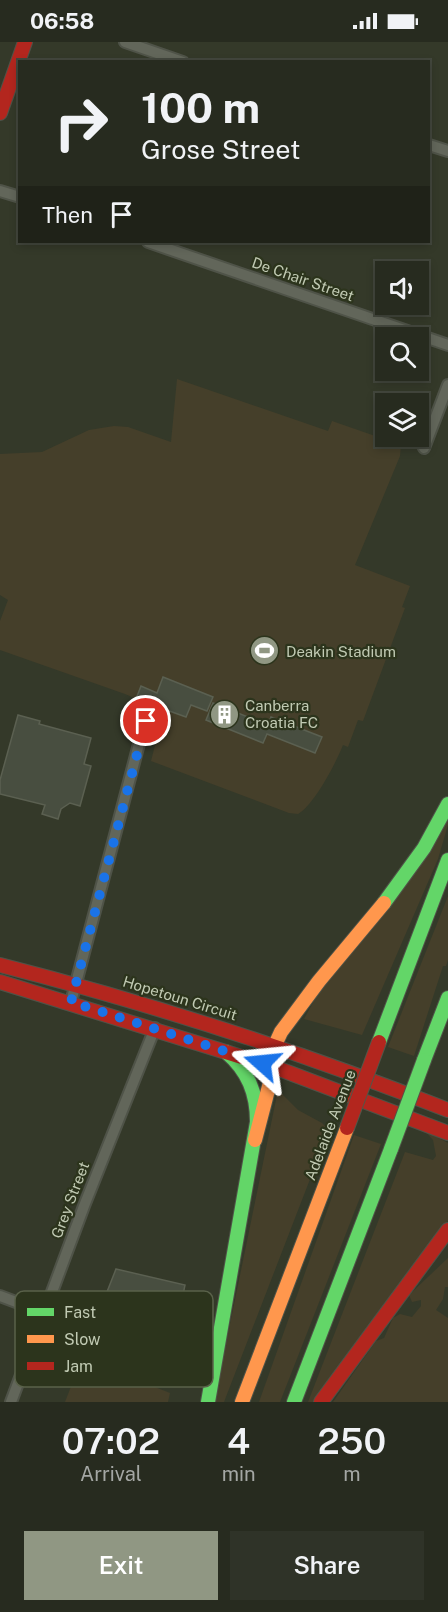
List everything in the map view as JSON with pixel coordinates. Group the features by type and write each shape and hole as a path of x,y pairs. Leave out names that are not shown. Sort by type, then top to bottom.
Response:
{"main road":[{"path":"19,60 25,42"},
{"path":"0,113 18,62"},
{"path":"213,1374 255,1140 274,1067 275,1045 295,1011 395,891 424,848 448,804"},
{"name":"Adelaide Avenue","path":"242,1402 448,860"},
{"name":"Hopetoun Circuit","path":"0,965 75,984 275,1045 448,1110"},
{"path":"0,982 155,1028 274,1067 448,1133"},
{"path":"294,1402 448,998"},
{"name":"Grey Street","path":"155,1028 162,1010"},
{"path":"226,1052 243,1068 253,1089 257,1107 255,1140"},
{"path":"321,1402 448,1230"},
{"path":"208,1402 211,1387"}],"street":[{"path":"125,42 177,60"},
{"path":"430,145 448,151"},
{"path":"0,191 18,196"},
{"name":"De Chair Street","path":"151,243 448,345"},
{"path":"424,448 448,385"},
{"path":"71,1002 146,721"},
{"name":"Grey Street","path":"53,1291 155,1028"},
{"path":"0,1296 15,1302"},
{"name":"Grey Street","path":"11,1402 17,1387"}],"shaded area":[{"path":"177,379 328,431 332,421 375,436 375,447 401,447 400,456 355,565 410,586 402,607 405,608 363,721 358,720 348,747 343,745 317,793 298,814 289,813 151,761 164,710 0,650 0,621 8,600 0,595 0,454 42,452 89,430 114,426 128,427 171,442"},
{"path":"448,813 448,825 438,859 362,1035 304,1019 321,988"},
{"path":"448,896 448,960 446,966 443,966 414,1056 388,1047"},
{"path":"278,1090 298,1110 322,1123 329,1130 224,1402 214,1402"},
{"path":"424,1130 448,1143 448,1221 317,1402 308,1402 405,1152 433,1160 436,1156 433,1140"},
{"path":"354,1135 381,1144 280,1402 259,1402"},
{"path":"448,1258 448,1287 445,1287 443,1299 436,1310 448,1318 448,1402 333,1402 376,1341 384,1338 393,1318 400,1314 412,1317 421,1306 421,1300 412,1302 409,1295"},
{"path":"71,1387 155,1387 170,1393 168,1402 65,1402"}],"building":[{"path":"163,677 213,697 207,711 191,705 186,717 136,699 141,686 157,693"},
{"path":"213,703 268,725 271,717 322,737 315,753 267,734 263,743 206,720"},
{"path":"18,715 40,721 39,724 91,738 84,764 91,766 80,806 70,803 61,809 58,819 42,814 45,805 0,794 0,780"},
{"path":"116,1269 185,1285 184,1291 107,1291"}],"traffic: fast":[{"path":"384,903 424,848 448,804"},
{"path":"379,1042 448,860"},
{"path":"424,1060 448,998"},
{"path":"213,1373 257,1122 257,1111 250,1083 234,1059 226,1052"},
{"path":"391,1149 424,1060"},
{"path":"294,1402 391,1149"},
{"path":"208,1402 211,1387"}],"traffic: slow":[{"path":"255,1140 274,1067 275,1045 281,1032 319,981 384,903"},
{"path":"242,1402 347,1128"}],"traffic: jam":[{"path":"19,60 25,42"},
{"path":"0,113 18,62"},
{"path":"0,965 226,1030 338,1068 448,1110"},
{"path":"0,982 274,1067 448,1133"},
{"path":"347,1128 379,1042"},
{"path":"321,1402 448,1230"}],"place":[{"name":"Deakin Stadium","path":"265,651"},
{"name":"Canberra Croatia FC","path":"224,714"}],"route":[{"path":"146,721 71,1002 262,1063"}]}
